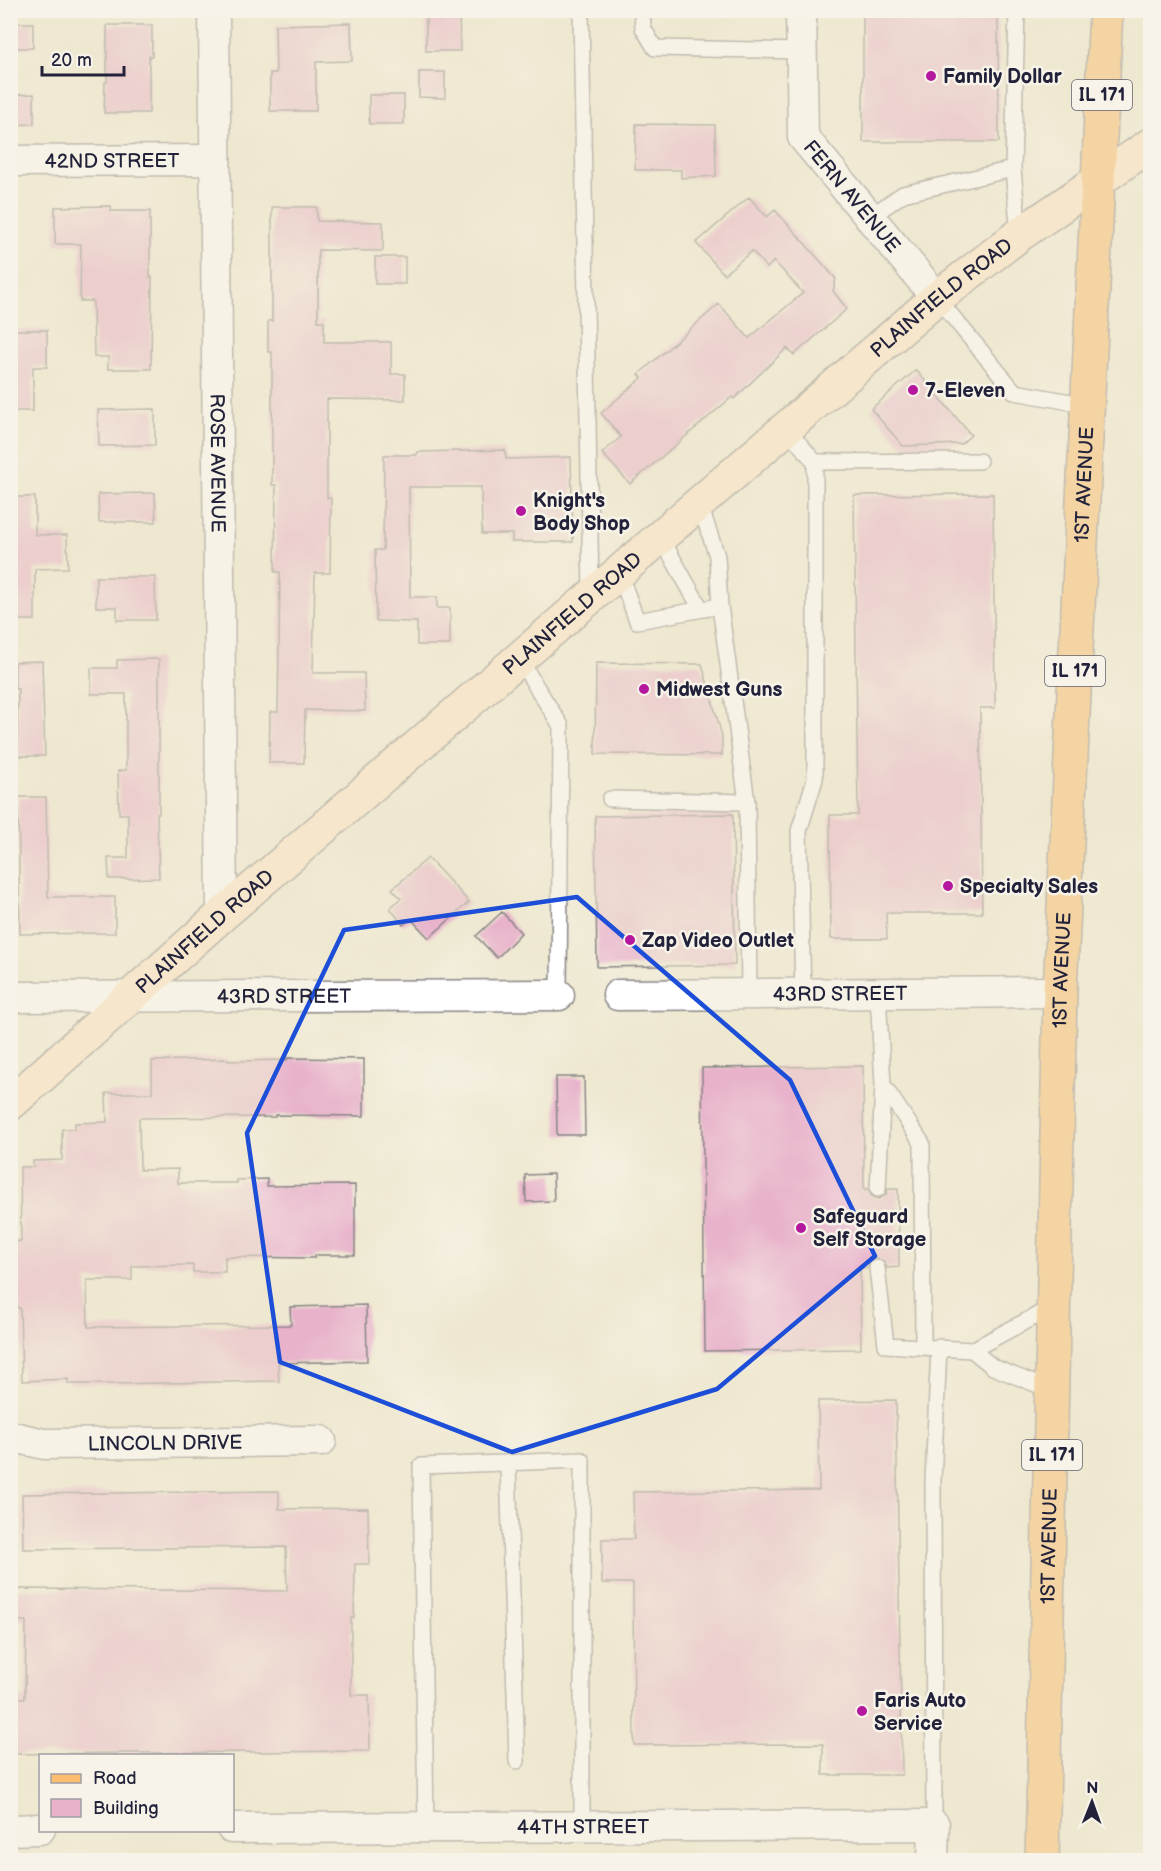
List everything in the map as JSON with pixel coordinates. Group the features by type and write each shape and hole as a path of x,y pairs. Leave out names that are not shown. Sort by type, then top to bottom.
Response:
{"main road":[{"name":"1ST AVENUE","path":"1042,1860 1060,992 1106,10"}],"street":[{"name":"ROSE AVENUE","path":"214,10 222,915"},
{"name":"FERN AVENUE","path":"801,10 802,137 937,298"},
{"name":"PLAINFIELD ROAD","path":"10,1104 222,915 784,427 937,298 1019,235 1150,145"},
{"name":"42ND STREET","path":"10,161 215,160"},
{"name":"43RD STREET","path":"618,995 1060,992"},
{"name":"43RD STREET","path":"10,997 559,995"},
{"name":"LINCOLN DRIVE","path":"10,1436 44,1444 321,1441"},
{"name":"44TH STREET","path":"234,1828 934,1825"},
{"path":"933,1860 934,1825"},
{"path":"10,1830 39,1829"}],"lane":[{"path":"581,10 591,596"},
{"path":"642,10 643,28 654,48 802,51"},
{"path":"1017,10 1013,169 1019,235"},
{"path":"870,217 903,194 1013,169"},
{"path":"937,298 1015,392 1087,405"},
{"path":"784,427 815,462 815,779 799,831 803,994"},
{"path":"815,462 979,461"},
{"path":"699,502 717,556 720,606 747,802 749,994"},
{"path":"660,536 701,609"},
{"path":"619,572 637,621 720,606"},
{"path":"519,659 561,726 559,995"},
{"path":"610,799 747,802"},
{"path":"878,993 883,1085 878,1189"},
{"path":"883,1085 922,1143 922,1346"},
{"path":"877,1268 886,1345 972,1350 1054,1306"},
{"path":"934,1825 933,1481 939,1347"},
{"path":"972,1350 993,1367 1053,1391"},
{"path":"426,1827 421,1466 582,1460 582,1827"},
{"path":"508,1463 517,1761"}],"highlighted area":[{"path":"577,897 790,1080 875,1256 717,1389 512,1452 280,1362 247,1133 344,930"}],"building":[{"path":"426,10 459,10 460,51 426,51"},
{"name":"Family Dollar","path":"863,10 998,10 999,142 863,142"},
{"path":"10,23 33,23 33,48 10,48"},
{"path":"351,23 352,61 316,62 316,111 270,111 270,73 276,73 275,25"},
{"path":"107,25 152,25 152,56 149,56 149,113 104,113 105,82 107,82"},
{"path":"419,72 445,72 445,98 419,97"},
{"path":"34,94 34,124 10,125 10,95"},
{"path":"369,95 404,95 404,124 369,124"},
{"path":"636,124 715,125 716,176 681,178 681,170 635,170"},
{"path":"749,197 767,217 775,210 836,279 833,291 847,309 794,355 787,348 734,399 732,397 630,484 602,453 621,437 601,413 642,378 639,374 719,304 749,338 803,293 774,261 767,268 752,251 724,274 696,243"},
{"path":"111,206 111,211 150,211 151,369 108,369 108,357 94,357 93,301 80,301 81,244 55,244 55,207"},
{"path":"272,207 317,207 317,221 383,222 383,251 318,250 318,321 324,321 324,342 391,342 391,374 405,374 405,400 327,399 327,498 331,498 330,573 315,573 313,673 364,673 365,711 305,710 304,763 269,763 270,712 278,712 280,572 275,572 276,485 272,485 272,352 268,352 268,321 272,321"},
{"path":"375,257 405,257 405,284 375,284"},
{"path":"11,330 47,330 47,367 33,367 33,411 10,411"},
{"name":"7-Eleven","path":"916,370 971,435 961,444 903,446 871,409"},
{"path":"155,409 155,445 99,446 98,410"},
{"path":"505,450 506,459 571,457 573,542 512,542 512,534 482,534 481,487 409,487 410,597 437,597 437,608 450,608 450,645 417,645 417,622 376,621 375,550 383,550 384,455"},
{"path":"155,493 156,522 99,522 98,494"},
{"path":"993,494 995,708 980,708 982,913 886,913 887,939 831,939 830,815 858,815 854,495"},
{"path":"10,497 35,497 35,535 67,535 68,568 35,569 35,620 10,620"},
{"path":"96,577 155,577 156,620 117,620 117,607 96,607"},
{"path":"159,659 159,814 157,814 159,878 109,879 108,858 128,858 128,814 119,814 118,771 126,770 126,694 91,694 91,668 117,668 117,660"},
{"path":"42,661 45,756 17,756 18,689 15,689 15,662"},
{"path":"596,663 702,664 722,736 722,755 595,754"},
{"path":"18,797 46,797 48,897 115,897 115,933 20,934"},
{"path":"733,814 735,965 597,967 595,816"},
{"path":"428,858 469,902 429,938 411,919 403,925 390,908 401,898 392,889"},
{"path":"502,912 521,933 497,958 476,936"},
{"path":"287,1058 364,1059 364,1116 139,1118 140,1170 178,1169 178,1183 237,1183 237,1180 267,1179 267,1186 355,1185 355,1255 315,1255 315,1258 225,1257 225,1272 193,1272 193,1265 132,1266 132,1280 87,1280 88,1327 291,1325 290,1307 366,1305 367,1361 278,1363 279,1381 68,1384 68,1379 22,1381 20,1308 14,1307 18,1280 12,1242 21,1241 20,1167 33,1167 33,1161 62,1160 62,1129 75,1129 75,1123 107,1122 106,1093 152,1093 152,1061 287,1060"},
{"name":"Safeguard Self Storage","path":"863,1066 864,1189 868,1189 872,1197 878,1199 886,1195 888,1189 898,1189 899,1267 887,1268 884,1262 876,1258 867,1268 860,1268 861,1349 705,1351 702,1068"},
{"path":"556,1077 584,1077 585,1135 557,1135"},
{"path":"553,1174 554,1201 526,1202 525,1175"},
{"path":"896,1400 902,1775 823,1775 823,1744 634,1745 633,1583 602,1583 602,1539 634,1539 633,1492 819,1490 818,1401"},
{"path":"279,1491 279,1509 368,1508 369,1564 355,1564 354,1618 351,1618 351,1695 369,1695 370,1751 10,1754 10,1698 25,1698 26,1621 17,1621 17,1589 287,1591 286,1547 23,1549 22,1494"}],"place":[{"name":"Family Dollar","path":"931,76"},
{"name":"7-Eleven","path":"913,390"},
{"name":"Knight's Body Shop","path":"521,511"},
{"name":"Midwest Guns","path":"644,689"},
{"name":"Specialty Sales","path":"948,886"},
{"name":"Zap Video Outlet","path":"630,940"},
{"name":"Safeguard Self Storage","path":"801,1228"},
{"name":"Faris Auto Service","path":"862,1711"}]}
